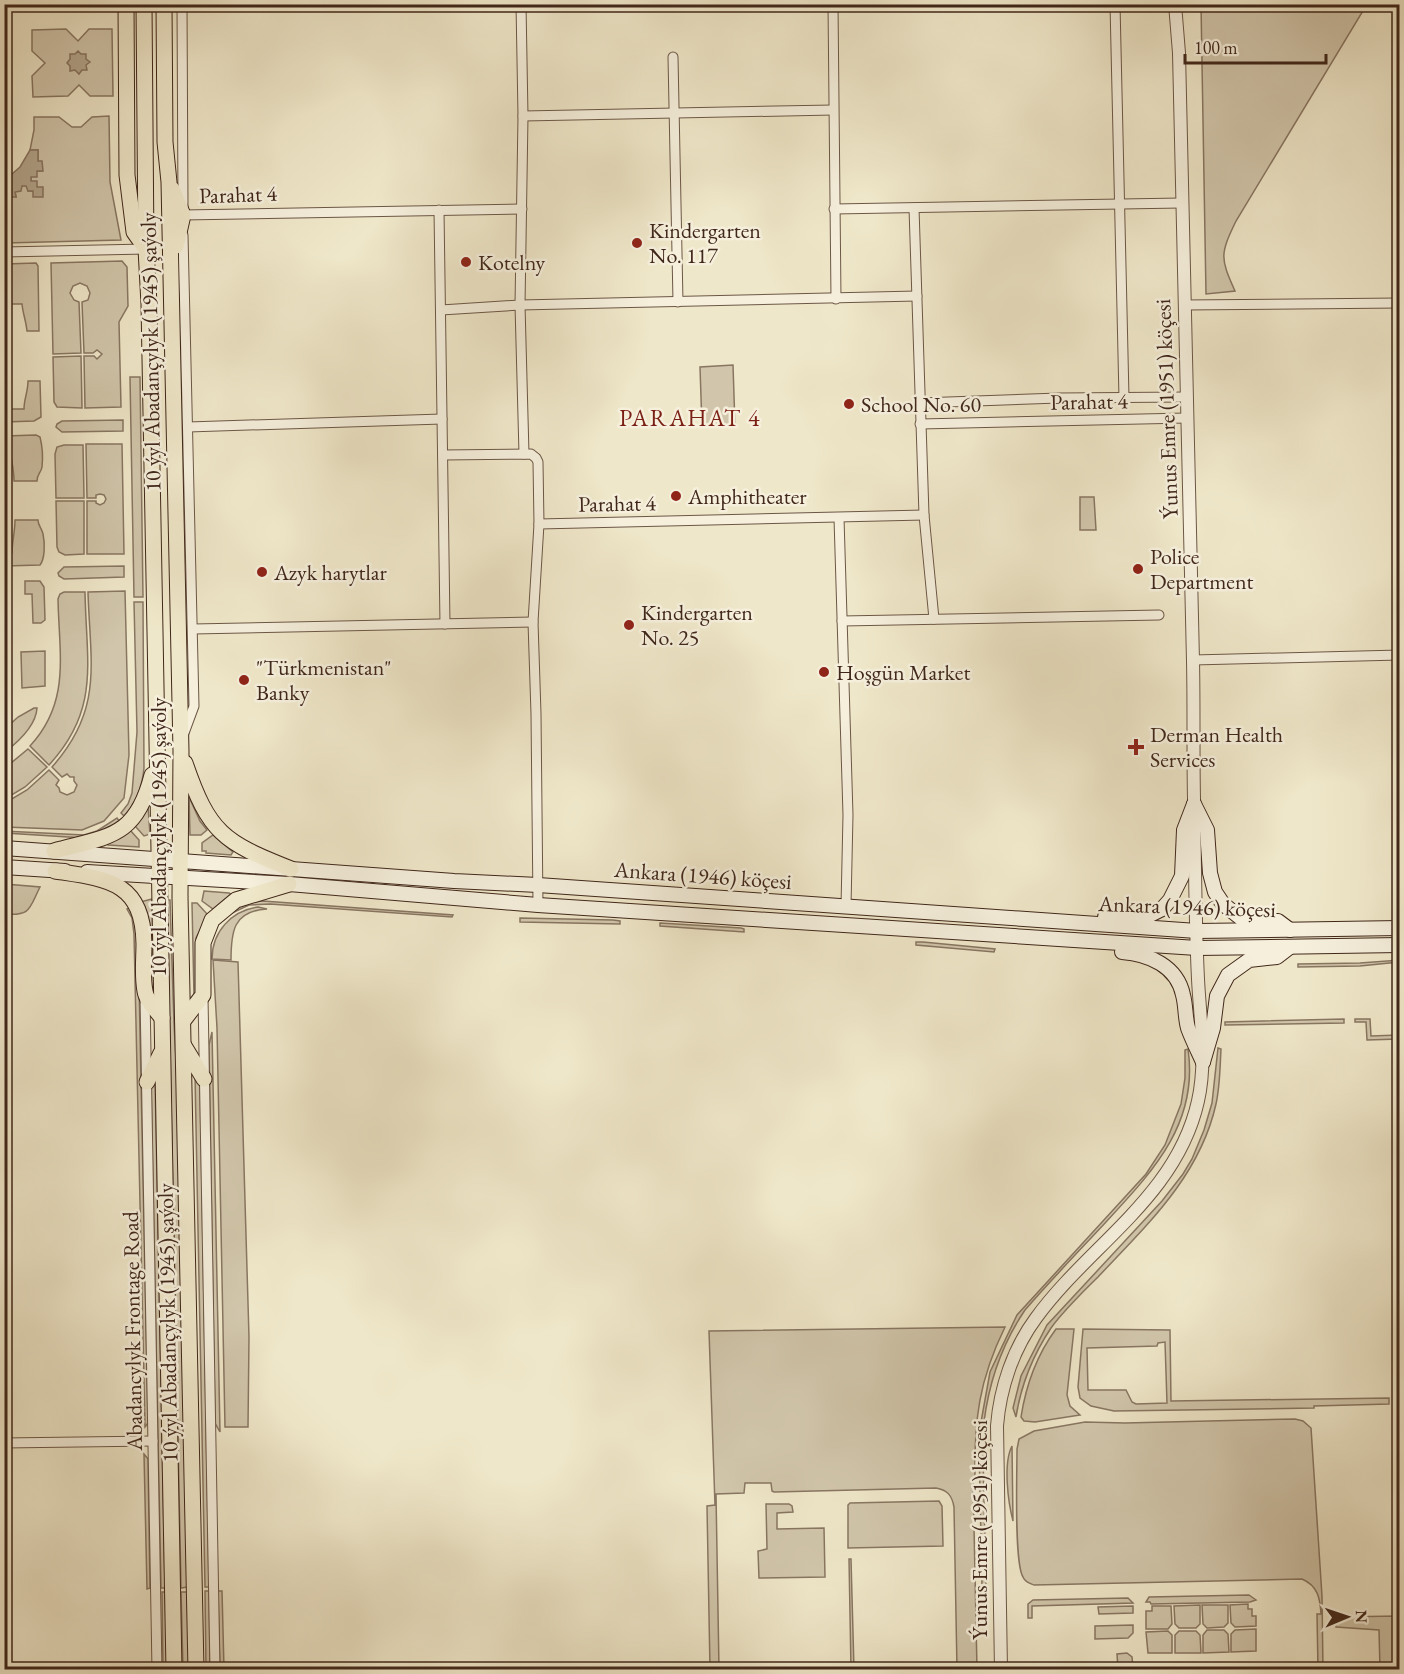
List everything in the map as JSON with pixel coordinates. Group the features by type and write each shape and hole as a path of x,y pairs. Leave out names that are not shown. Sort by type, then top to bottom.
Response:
{"main road":[{"path":"126,4 128,175 134,232 146,249"},
{"name":"10 ýyl Abadançylyk (1945) şaýoly","path":"144,4 146,249 149,304 174,1670"},
{"name":"10 ýyl Abadançylyk (1945) şaýoly","path":"164,4 165,142 169,182 181,746 183,1046 196,1670"},
{"path":"169,182 183,215 170,270"},
{"path":"181,746 199,800 214,825 224,837 290,877"},
{"path":"54,851 105,838 122,829 133,818 144,801 156,757"},
{"path":"1090,924 1106,916 1146,917 1162,909 1170,900 1182,876 1184,830 1194,804"},
{"path":"1194,804 1208,830 1210,873 1215,892 1223,904 1242,919 1278,921 1290,930"},
{"name":"Ankara (1946) köçesi","path":"4,848 181,860 290,877 538,905 1197,948 1400,945"},
{"name":"Ankara (1946) köçesi","path":"4,867 181,877 290,877 538,885 1197,931 1400,928"},
{"path":"56,871 109,882 127,893 135,902 143,925 145,992 162,1018"},
{"path":"183,1021 202,995 203,943 212,920 236,900 290,877"},
{"path":"1089,941 1105,950 1146,955 1162,964 1171,973 1183,993 1187,1026 1203,1062"},
{"path":"1203,1062 1213,1028 1217,996 1228,975 1249,960 1277,957 1290,947"},
{"path":"183,1046 204,1079"},
{"path":"147,1082 162,1050"}],"street":[{"path":"181,746 194,706 183,215 182,4"},
{"path":"521,4 523,116 520,305 524,454"},
{"path":"832,4 836,299"},
{"path":"1115,4 1124,398"},
{"name":"Ýunus Emre (1951) köçesi","path":"1001,1670 997,1426 1009,1370 1026,1333 1041,1311 1144,1202 1173,1165 1194,1116 1201,1085 1203,1062 1197,948 1179,54 1175,4"},
{"name":"Ýunus Emre (1951) köçesi","path":"1179,54 1183,4"},
{"path":"673,57 678,302"},
{"path":"523,116 833,110"},
{"path":"834,209 1181,203"},
{"path":"914,208 924,515 934,619"},
{"name":"Parahat 4","path":"183,215 522,209"},
{"path":"439,210 445,624"},
{"path":"4,252 146,249"},
{"path":"441,310 520,305 917,296"},
{"path":"1184,305 1400,303"},
{"name":"Parahat 4","path":"920,403 1186,397"},
{"name":"Parahat 4","path":"920,424 1187,418"},
{"path":"188,427 442,419"},
{"path":"443,454 524,454 534,455 538,462 539,524 533,622 538,905"},
{"name":"Parahat 4","path":"539,524 924,515"},
{"path":"839,518 848,815 846,906"},
{"path":"842,621 1159,615"},
{"path":"193,629 533,622"},
{"path":"1193,660 1400,656"},
{"name":"Abadancylyk Frontage Road","path":"145,992 156,1670"},
{"path":"202,995 215,1670"},
{"path":"4,1443 153,1441"}],"shaded area":[{"path":"1201,5 1371,5 1364,9 1236,221 1227,241 1224,256 1235,291 1206,294"},
{"path":"66,29 78,41 89,29 112,29 113,96 90,96 79,85 68,96 33,97 32,76 45,63 32,51 32,30"},
{"path":"78,51 86,54 86,59 90,62 86,65 87,70 82,70 79,74 75,70 70,71 67,63 70,54"},
{"path":"109,116 110,182 121,240 5,243 4,193 16,197 15,191 27,185 28,191 33,191 37,187 31,181 31,177 37,171 42,171 38,161 38,150 30,150 34,117 59,117 72,127 81,127 92,117"},
{"path":"30,150 38,150 38,161 42,161 43,171 37,171 37,177 31,177 31,181 37,181 37,187 43,187 43,197 33,197 33,191 28,191 26,186 22,186 21,191 15,192 16,197 6,197 5,180 20,167"},
{"path":"122,261 127,267 128,306 119,322 121,407 85,408 84,356 94,356 97,359 102,354 97,350 93,353 84,353 82,302 88,300 90,293 87,286 80,283 73,286 70,293 74,300 79,302 81,353 53,354 51,263"},
{"path":"36,263 38,266 39,331 27,331 22,304 5,304 5,264"},
{"path":"81,356 82,408 57,407 54,402 53,357"},
{"path":"733,365 735,426 702,427 700,367"},
{"path":"130,377 140,377 143,597 134,597"},
{"path":"28,381 40,381 41,417 34,421 5,422 5,409 24,409"},
{"path":"123,420 123,431 62,432 56,427 62,421"},
{"path":"36,435 40,437 42,456 42,467 37,481 14,481 10,448 5,448 5,436"},
{"path":"86,444 122,444 124,554 87,554 87,501 96,501 100,505 106,499 100,494 96,495 96,498 87,498"},
{"path":"83,445 84,498 56,498 55,454 57,447"},
{"path":"1080,497 1094,497 1096,530 1080,530"},
{"path":"56,501 84,501 84,554 65,555 59,552"},
{"path":"15,520 38,520 44,542 44,555 40,565 5,566 5,554 12,553"},
{"path":"124,566 124,577 64,579 58,573 64,567"},
{"path":"25,581 40,581 44,587 45,620 41,623 33,623 32,594 25,594"},
{"path":"125,591 129,755 124,798 104,821 82,830 5,827 5,803 27,790 49,770 59,780 56,785 60,792 67,795 74,792 77,785 74,777 67,774 62,777 52,767 69,746 87,705 91,663 88,592"},
{"path":"64,592 85,592 87,683 84,704 77,724 66,744 49,765 30,746 52,712 57,695 60,677 58,599"},
{"path":"134,602 143,602 144,768 138,794 124,816 121,813 132,793 137,732"},
{"path":"45,651 45,686 22,688 21,652"},
{"path":"37,708 36,715 30,727 5,752 5,729 18,717"},
{"path":"28,749 47,767 25,787 5,799 5,768"},
{"path":"189,797 200,821 207,830 201,835 190,835"},
{"path":"148,806 150,834 144,836 135,826"},
{"path":"117,818 120,822 116,825 84,838 5,833 4,831 84,835 97,831"},
{"path":"130,830 139,840 139,847 108,845 108,843"},
{"path":"213,835 233,852 231,855 202,851 202,843"},
{"path":"5,884 40,887 28,910 20,914 5,914"},
{"path":"204,891 231,894 213,909 202,901"},
{"path":"152,899 154,994 153,996 140,902"},
{"path":"167,900 170,900 180,1137 187,1587 181,1588"},
{"path":"263,901 453,915 452,917 270,904 249,905 232,913 246,904"},
{"path":"192,903 197,903 208,915 196,938 197,992 194,996"},
{"path":"130,907 138,934 148,1423 145,1427 134,934 132,918 127,909"},
{"path":"258,907 267,909 247,914 236,925 233,932 231,960 212,959 215,940 225,924 239,913"},
{"path":"520,918 613,920 620,921 620,924 520,922"},
{"path":"660,923 741,928 744,932 660,926"},
{"path":"916,942 995,949 994,952 916,945"},
{"path":"213,960 238,962 249,1337 248,1427 225,1427 217,1028"},
{"path":"1400,960 1399,962 1360,966 1298,967 1298,964"},
{"path":"1344,1019 1344,1023 1225,1025 1225,1022"},
{"path":"1355,1019 1370,1019 1371,1036 1399,1035 1399,1039 1367,1040 1366,1022 1355,1022"},
{"path":"212,1032 220,1432 215,1423 209,1045"},
{"path":"1218,1048 1221,1049 1216,1104 1198,1154 1185,1177 1153,1218 1051,1328 1029,1371 1016,1417 1013,1408 1021,1376 1047,1325 1162,1201 1192,1159 1212,1103"},
{"path":"1188,1049 1190,1076 1186,1101 1179,1124 1168,1145 1140,1184 1025,1310 1003,1350 989,1392 984,1422 981,1422 990,1372 1017,1315 1146,1174 1165,1145 1181,1104 1185,1078 1185,1050"},
{"path":"195,1075 200,1085 209,1587 205,1587"},
{"path":"155,1076 165,1588 161,1588 151,1083"},
{"path":"1005,1327 989,1365 977,1419 975,1478 973,1479 977,1669 957,1669 954,1507 951,1497 946,1492 936,1488 774,1492 771,1483 745,1483 744,1493 716,1494 719,1669 710,1669 707,1506 715,1505 709,1331"},
{"path":"1056,1329 1074,1329 1067,1395 1070,1406 1080,1415 1035,1422 1024,1421 1021,1417 1029,1382 1037,1360"},
{"path":"1083,1329 1170,1330 1171,1401 1389,1398 1389,1404 1314,1406 1314,1408 1114,1411 1091,1406 1080,1398 1078,1387","holes":["1165,1342 1167,1403 1136,1404 1132,1402 1126,1390 1088,1390 1087,1348 1157,1346 1158,1343"]},
{"path":"1295,1419 1303,1421 1311,1428 1322,1596 1323,1669 1318,1669 1317,1614 1321,1614 1319,1598 1312,1585 1302,1579 1034,1585 1024,1579 1020,1568 1017,1536 1019,1439 1034,1431 1085,1422"},
{"path":"979,1446 983,1455 986,1586 982,1586"},
{"path":"1012,1446 1013,1521 1009,1504 1007,1472"},
{"path":"144,1454 148,1459 150,1588 147,1589"},
{"path":"939,1501 942,1506 943,1546 848,1548 848,1505 850,1503"},
{"path":"766,1504 792,1506 793,1512 777,1513 777,1529 824,1528 825,1577 759,1578 758,1551 767,1549"},
{"path":"849,1559 851,1559 854,1670 851,1669"},
{"path":"205,1591 209,1591 210,1669 206,1669"},
{"path":"218,1591 222,1591 224,1669 220,1669"},
{"path":"162,1592 165,1592 167,1669 163,1669"},
{"path":"181,1592 187,1592 189,1669 183,1669"},
{"path":"1249,1595 1256,1600 1151,1604 1146,1602 1149,1597"},
{"path":"1128,1598 1133,1603 1032,1606 1032,1618 1028,1618 1028,1604 1033,1600"},
{"path":"1248,1604 1248,1609 1252,1609 1252,1616 1256,1616 1256,1626 1235,1627 1231,1623 1230,1605"},
{"path":"1200,1605 1200,1624 1196,1628 1179,1628 1175,1624 1174,1606"},
{"path":"1202,1605 1228,1605 1228,1623 1224,1627 1207,1628 1203,1624"},
{"path":"1133,1606 1133,1613 1099,1614 1098,1607"},
{"path":"1152,1606 1171,1606 1172,1624 1168,1629 1146,1629 1146,1611 1152,1611"},
{"path":"1399,1616 1399,1669 1380,1669 1379,1630 1336,1627 1336,1617"},
{"path":"1133,1625 1133,1633 1128,1638 1095,1639 1095,1626"},
{"path":"1256,1629 1256,1651 1231,1652 1231,1634 1235,1630"},
{"path":"1207,1630 1224,1630 1228,1634 1229,1652 1203,1653 1203,1635"},
{"path":"1168,1631 1172,1635 1172,1653 1148,1653 1146,1632"},
{"path":"1179,1631 1196,1631 1200,1635 1201,1653 1175,1653 1175,1635"},
{"path":"1127,1653 1132,1657 1133,1669 1118,1669 1117,1654"}],"place":[{"name":"Kindergarten No. 117","path":"637,243"},
{"name":"Kotelny","path":"466,262"},
{"name":"School No. 60","path":"849,404"},
{"name":"Amphitheater","path":"676,496"},
{"name":"Police Department","path":"1138,569"},
{"name":"Azyk harytlar","path":"262,572"},
{"name":"Kindergarten No. 25","path":"629,625"},
{"name":"Hoşgün Market","path":"824,672"},
{"name":"\"Türkmenistan\" Banky","path":"244,680"},
{"name":"Derman Health Services","path":"1136,747"}],"district":[{"name":"PARAHAT 4","path":"690,418"}]}
